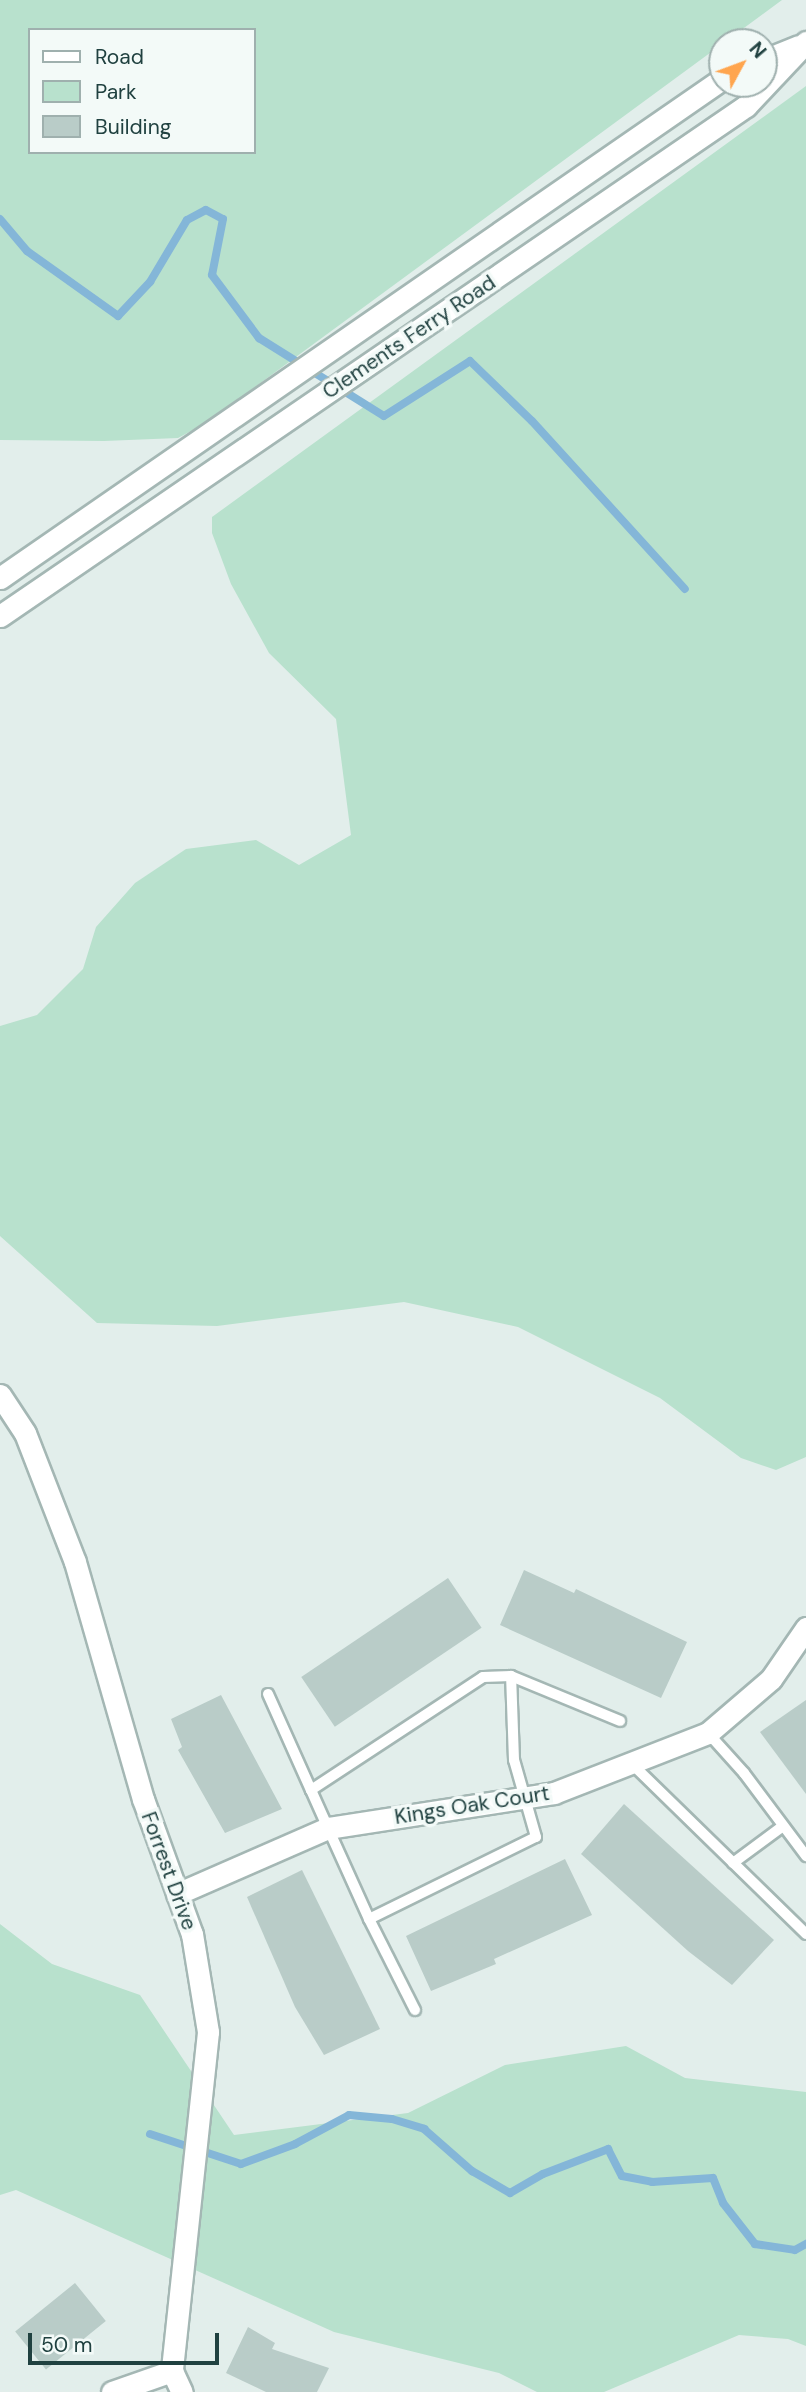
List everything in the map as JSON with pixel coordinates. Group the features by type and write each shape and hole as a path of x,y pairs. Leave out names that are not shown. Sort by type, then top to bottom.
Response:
{"main road":[{"name":"Clements Ferry Road","path":"778,54 806,42"},
{"name":"Clements Ferry Road","path":"0,616 746,106 806,42"},
{"name":"Clements Ferry Road","path":"0,578 708,89"},
{"name":"Forrest Drive","path":"0,1395 25,1433 75,1562 143,1799 192,1934 208,2032 172,2371"},
{"name":"Kings Oak Court","path":"177,1894 328,1828 554,1793 708,1734 771,1679 806,1628"},
{"path":"112,2392 172,2371 182,2392"}],"lane":[{"path":"369,1919 536,1837 514,1760 511,1676"},
{"path":"311,1790 483,1677 511,1676 620,1721"},
{"path":"268,1694 369,1919 415,2010"},
{"path":"708,1734 806,1856"},
{"path":"631,1763 806,1934"},
{"path":"733,1863 783,1826"}],"green space":[{"path":"0,0 782,0 744,28 708,28 708,54 206,423 178,438 104,441 0,440"},
{"path":"806,86 806,1457 776,1470 741,1458 660,1398 518,1327 404,1302 217,1326 97,1323 0,1236 0,1026 37,1015 83,969 96,927 135,883 186,849 256,840 299,865 351,835 336,719 269,653 231,584 212,533 212,517"},
{"path":"0,1924 52,1964 140,1995 234,2135 408,2113 505,2065 626,2046 685,2078 806,2092 806,2346 788,2339 739,2335 604,2392 537,2392 499,2373 334,2332 16,2190 0,2195"}],"building":[{"path":"524,1570 574,1593 576,1589 687,1642 661,1698 500,1625"},
{"path":"448,1578 482,1628 335,1727 301,1677"},
{"path":"221,1695 282,1809 225,1833 178,1750 182,1747 171,1719"},
{"path":"806,1700 806,1794 760,1732"},
{"path":"624,1804 774,1940 732,1985 688,1951 581,1854"},
{"path":"565,1859 592,1915 494,1959 496,1964 431,1991 406,1936"},
{"path":"302,1870 380,2029 324,2055 295,2007 247,1897"},
{"path":"75,2283 106,2321 46,2370 15,2331"},
{"path":"248,2327 275,2343 272,2349 329,2368 317,2392 266,2392 226,2373"}],"waterway":[{"path":"0,219 27,251 118,316 150,282 187,220 206,210 223,219 212,275 259,338 384,416 470,361 532,421 685,589"},
{"path":"150,2134 241,2164 295,2144 349,2115 392,2119 424,2129 472,2171 510,2193 543,2174 608,2149 622,2176 652,2182 713,2178 723,2203 755,2244 795,2250 806,2244"}]}
